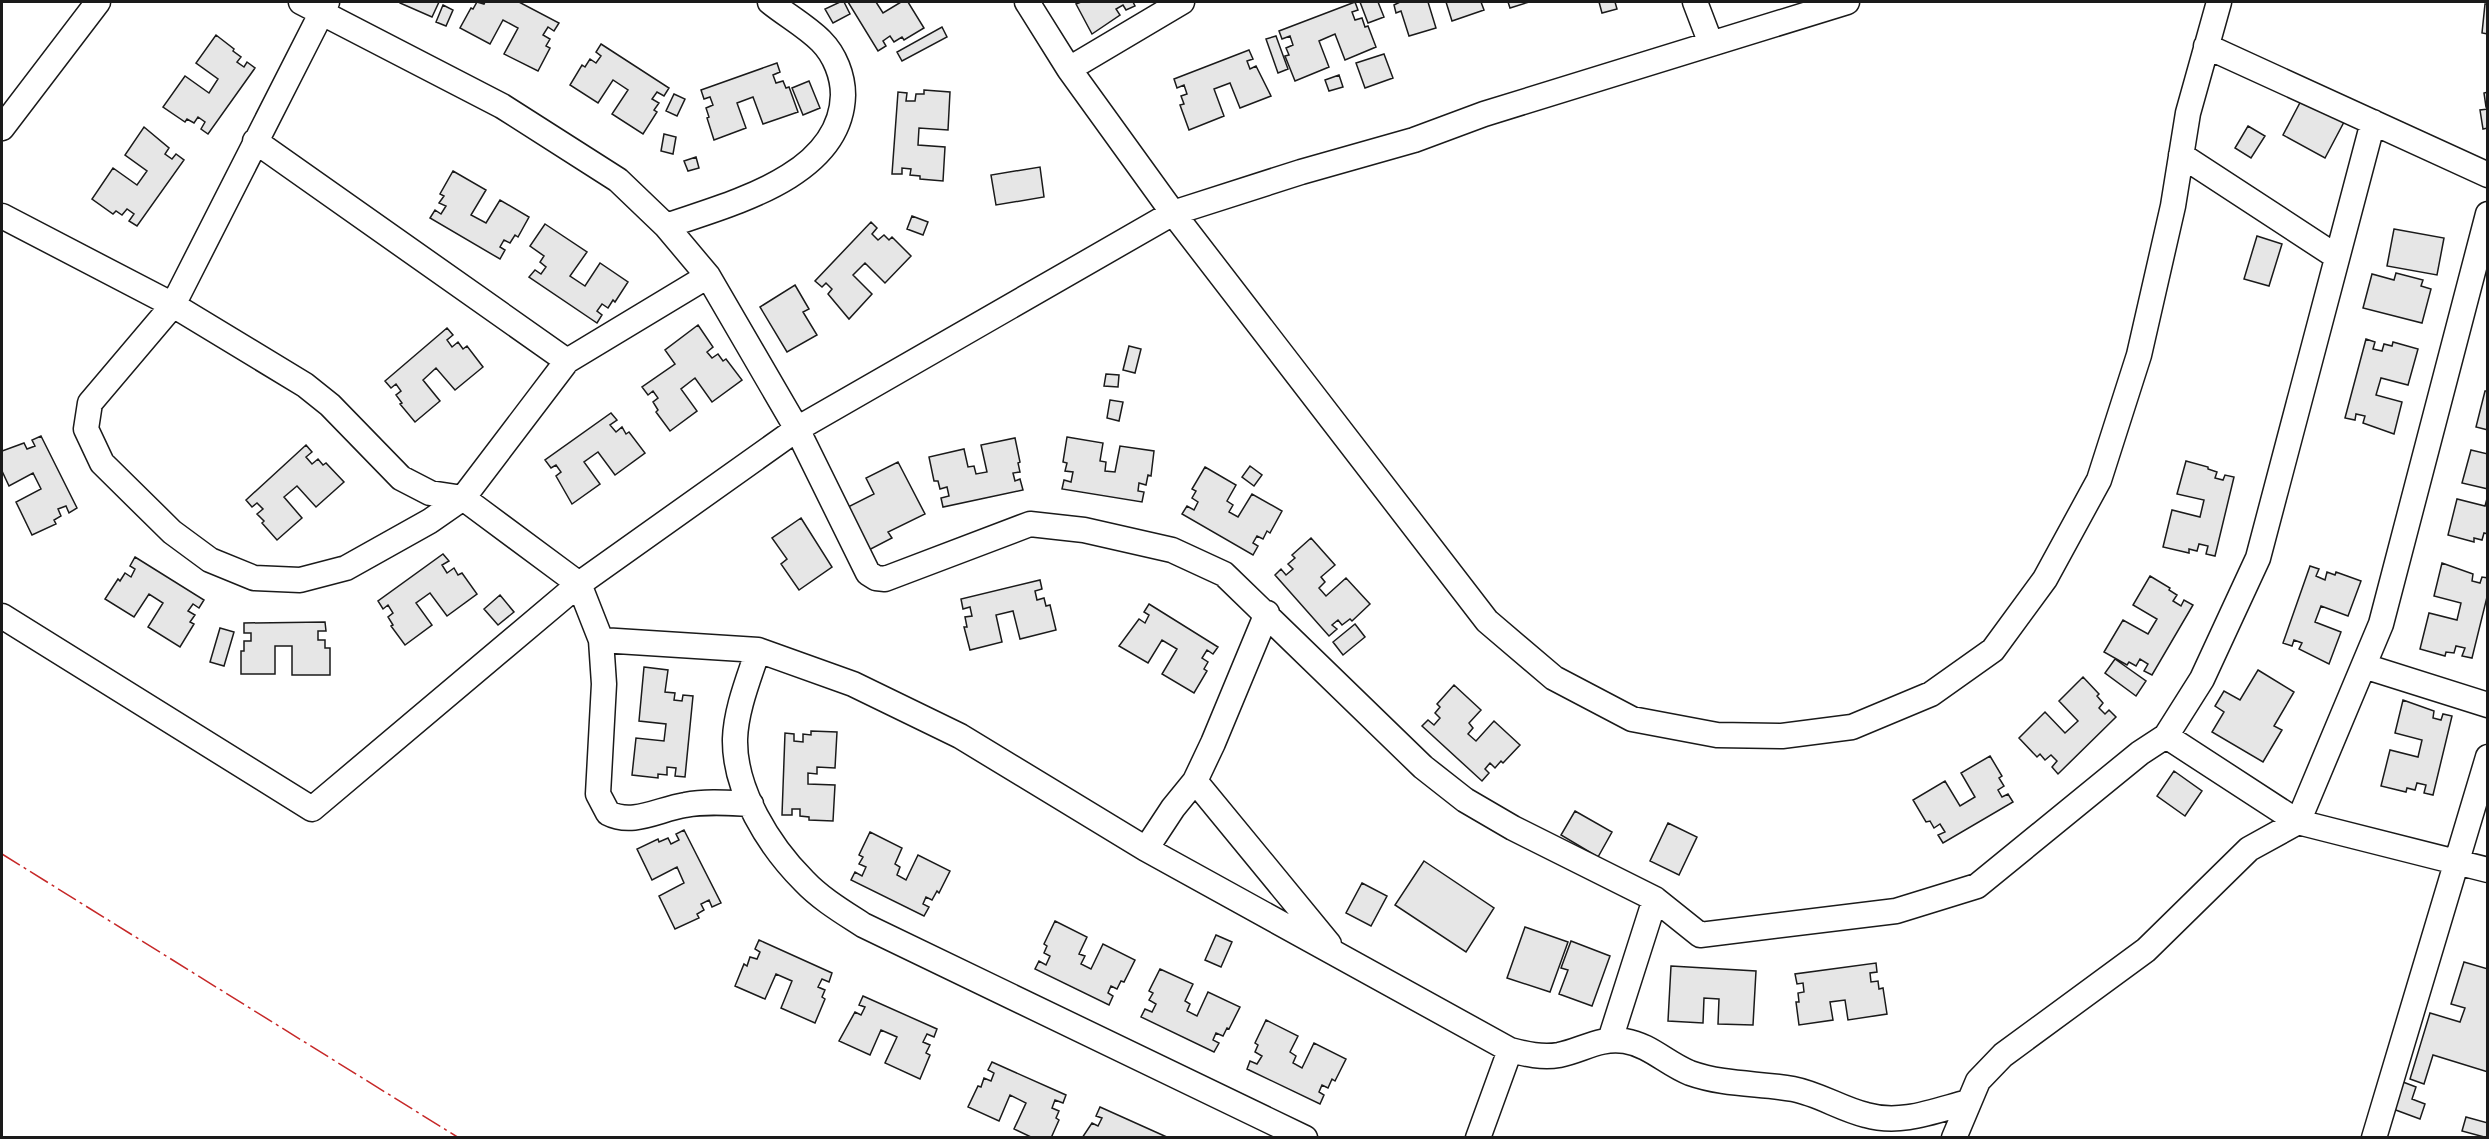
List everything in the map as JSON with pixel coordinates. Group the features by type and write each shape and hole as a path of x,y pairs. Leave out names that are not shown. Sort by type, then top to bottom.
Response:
{"street":[{"path":"2,128 98,2"},
{"path":"301,2 324,8 502,106 618,180 666,226 708,276 797,429 868,573 876,578 894,576 1030,524 1084,530 1172,550 1224,574 1267,613 1423,767 1465,800 1513,828 1654,898 1700,935 1896,911 1977,886 2140,753 2166,736 2202,679 2258,558 2373,122"},
{"path":"666,226 749,197 793,174 825,147 838,123 843,83 836,62 821,41 770,2"},
{"path":"1027,2 1069,69 1173,213 1487,621 1554,678 1632,719 1717,735 1782,736 1852,727 1931,694 1993,650 2045,579 2098,480 2139,355 2173,206 2188,113 2219,2"},
{"path":"1069,69 1180,2"},
{"path":"1695,2 1711,44"},
{"path":"2,616 312,809 579,584 797,429 1173,213 1414,140 1484,114 1847,2"},
{"path":"324,8 173,305 90,403 86,429 102,463 134,498 172,532 210,560 254,578 300,580 346,568 430,521 463,498 567,361 708,276"},
{"path":"2206,46 2487,175"},
{"path":"255,141 567,361"},
{"path":"2181,155 2337,257"},
{"path":"1954,1137 1978,1081 2002,1055 2146,950 2249,849 2298,822 2381,624 2487,214"},
{"path":"4,219 173,305 305,385 330,405 380,459 401,478 430,493 463,498 579,584 601,640 604,684 598,794 608,813 623,819 684,805 751,804"},
{"path":"1146,849 1195,781 1267,613"},
{"path":"601,640 758,650 853,684 960,736 1146,849 1510,1050 1545,1056 1561,1054 1593,1042 1610,1040 1644,1046 1687,1071 1709,1079 1809,1093 1864,1115 1883,1119 1903,1119 1968,1102"},
{"path":"758,650 739,712 735,738 736,764 751,804 775,846 804,882 863,925 1305,1137"},
{"path":"2364,666 2487,705"},
{"path":"2166,736 2298,822 2487,870"},
{"path":"2374,1137 2487,758"},
{"path":"1195,781 1338,956"},
{"path":"1610,1040 1654,898"},
{"path":"1478,1137 1510,1050"}],"building":[{"path":"400,2 439,2 432,17"},
{"path":"477,2 484,4 485,2 519,2 559,23 554,31 548,27 543,35 550,39 546,46 550,48 538,71 504,54 518,28 503,20 490,44 460,28"},
{"path":"844,2 850,14 833,23 825,9"},
{"path":"848,2 876,2 883,13 901,2 908,2 924,28 904,40 902,37 894,42 890,36 883,41 886,46 878,51"},
{"path":"1081,2 1133,2 1135,6 1126,10 1123,5 1116,9 1120,15 1092,34 1076,4"},
{"path":"1355,2 1358,10 1352,12 1355,20 1362,18 1365,27 1368,26 1376,47 1345,60 1335,34 1319,41 1329,67 1295,81 1285,56 1289,55 1286,48 1293,45 1290,36 1282,39 1279,31"},
{"path":"1360,2 1378,2 1384,17 1368,23"},
{"path":"1400,2 1428,2 1436,28 1409,36 1401,11 1396,13 1394,5"},
{"path":"1446,2 1481,2 1484,10 1452,21"},
{"path":"1508,2 1529,2 1510,8"},
{"path":"1599,2 1615,2 1617,9 1602,13"},
{"path":"2485,4 2488,4 2488,34 2482,33"},
{"path":"443,5 453,10 446,26 436,22"},
{"path":"942,27 947,37 902,61 897,52"},
{"path":"216,35 241,57 237,62 244,67 247,62 255,68 208,134 201,129 205,122 198,117 194,123 187,119 185,122 163,107 185,76 209,93 218,79 196,63"},
{"path":"1276,36 1288,69 1278,73 1266,39"},
{"path":"601,44 669,88 664,96 657,92 652,99 659,103 654,110 657,112 643,134 612,114 628,90 613,80 598,103 570,85 582,65 585,67 590,59 596,63 601,56 596,52"},
{"path":"1249,50 1253,59 1247,61 1250,69 1256,66 1271,96 1240,108 1230,83 1214,89 1224,116 1189,130 1180,105 1184,104 1181,96 1187,94 1184,85 1177,88 1174,79"},
{"path":"1384,54 1393,78 1365,88 1356,63"},
{"path":"777,63 780,72 773,75 776,83 783,81 786,88 789,87 798,112 763,124 753,97 737,103 746,128 714,140 706,108 713,105 710,97 704,99 701,90"},
{"path":"1339,75 1343,87 1329,91 1325,80"},
{"path":"809,81 820,108 803,115 792,88"},
{"path":"924,90 950,92 948,130 919,128 918,145 945,147 943,181 920,179 920,176 910,175 911,169 902,168 902,174 892,174 898,92 907,93 906,101 915,101 916,94 924,94"},
{"path":"2488,92 2488,107 2486,107 2484,93"},
{"path":"674,94 685,99 677,116 666,111"},
{"path":"2304,95 2344,122 2325,158 2283,135"},
{"path":"2488,109 2488,128 2483,129 2480,110"},
{"path":"2248,126 2265,136 2251,158 2235,148"},
{"path":"144,127 169,148 165,154 172,159 176,154 184,160 137,226 129,221 134,214 127,209 122,215 116,211 113,214 92,199 113,168 137,185 147,171 125,155"},
{"path":"664,134 676,137 673,154 661,151"},
{"path":"696,157 699,168 688,171 684,161"},
{"path":"1040,167 1044,197 996,205 991,175"},
{"path":"453,171 486,190 471,215 486,223 500,200 529,217 518,237 515,235 510,243 504,240 500,247 505,250 500,259 430,218 435,210 441,214 446,206 439,203 444,196 440,194"},
{"path":"912,216 928,222 923,235 907,229"},
{"path":"871,222 877,228 872,234 878,240 884,235 889,240 892,237 911,256 885,283 865,263 853,275 872,294 849,319 828,294 832,289 826,283 822,287 815,281"},
{"path":"545,224 587,252 570,276 585,286 600,263 628,282 615,302 613,300 608,308 602,304 597,311 602,315 597,323 529,277 535,270 541,274 546,267 540,262 544,256 530,246"},
{"path":"2394,229 2444,238 2437,275 2387,266"},
{"path":"2257,236 2282,244 2269,286 2244,279"},
{"path":"2396,273 2423,280 2421,286 2431,289 2422,323 2363,308 2372,274 2394,280"},
{"path":"795,285 809,309 803,312 817,335 787,352 760,307"},
{"path":"698,325 713,347 707,352 712,358 718,354 723,361 726,359 742,380 712,402 695,378 681,389 697,411 670,431 656,412 658,410 653,402 658,398 653,391 648,395 642,387 675,364 665,350"},
{"path":"447,328 453,335 447,340 452,347 458,342 463,349 467,346 483,367 455,390 436,368 423,380 440,401 415,422 400,404 402,403 396,395 401,391 396,384 391,388 385,381"},
{"path":"2366,339 2375,342 2373,349 2382,351 2384,344 2392,346 2393,342 2418,349 2408,385 2381,378 2376,395 2402,402 2394,434 2363,423 2365,416 2356,414 2355,420 2345,418"},
{"path":"1129,346 1141,349 1135,373 1123,370"},
{"path":"1106,374 1119,375 1118,387 1104,386"},
{"path":"2485,391 2488,391 2488,430 2476,427"},
{"path":"1110,400 1123,402 1119,421 1107,418"},
{"path":"611,413 617,420 610,425 616,432 622,427 626,434 629,432 645,453 615,475 598,452 584,462 600,484 572,504 556,476 561,472 556,465 551,468 545,460"},
{"path":"41,436 77,508 69,513 66,506 58,509 61,516 54,520 56,524 32,535 16,502 41,489 33,473 9,486 2,471 2,451 24,443 27,449 35,446 32,440"},
{"path":"1067,437 1103,443 1100,461 1106,462 1105,471 1115,472 1120,446 1154,451 1151,476 1148,475 1146,485 1139,483 1138,491 1144,492 1142,502 1062,489 1064,480 1071,482 1073,472 1065,471 1067,463 1063,462"},
{"path":"1015,438 1020,472 1013,473 1015,481 1020,479 1023,490 943,507 941,498 949,496 947,487 940,489 938,481 934,481 929,457 964,449 968,467 974,466 976,474 987,472 981,445"},
{"path":"306,445 312,452 306,457 312,464 318,459 323,465 326,463 344,482 316,507 297,486 284,497 302,518 277,540 257,514 263,509 257,503 252,507 246,500"},
{"path":"2471,450 2488,454 2488,489 2462,483"},
{"path":"2186,461 2217,472 2215,478 2223,480 2225,475 2234,477 2215,556 2206,554 2208,546 2199,544 2197,551 2189,549 2189,553 2163,547 2172,510 2200,517 2204,500 2177,494"},
{"path":"898,462 925,514 888,532 892,538 865,552 844,509 874,494 866,478"},
{"path":"1250,466 1262,475 1254,486 1242,477"},
{"path":"1205,467 1236,485 1227,501 1233,505 1229,512 1238,517 1252,494 1282,511 1270,533 1267,531 1263,539 1257,536 1253,543 1258,546 1253,555 1182,514 1187,506 1194,510 1198,502 1192,498 1196,491 1192,489"},
{"path":"2488,495 2488,534 2484,533 2482,540 2474,538 2474,542 2448,535 2457,499 2485,506"},
{"path":"801,518 832,567 799,590 781,564 787,559 772,538"},
{"path":"1311,538 1335,565 1321,577 1325,582 1319,588 1326,596 1346,578 1370,604 1352,621 1350,619 1342,625 1338,620 1332,625 1337,629 1329,636 1275,575 1281,569 1286,575 1293,569 1288,564 1295,558 1292,555"},
{"path":"443,554 449,561 442,565 447,573 454,568 458,575 462,573 477,594 447,616 430,593 416,603 432,625 405,645 391,626 393,625 388,617 393,613 388,605 383,609 378,601"},
{"path":"135,557 204,600 199,608 193,604 188,611 195,615 190,622 194,624 180,647 148,627 163,603 149,594 134,617 105,599 118,579 120,581 125,573 131,577 135,569 130,566"},
{"path":"2442,563 2473,574 2472,581 2480,583 2482,577 2488,578 2488,593 2472,658 2462,656 2465,648 2456,646 2454,653 2446,652 2445,656 2420,649 2429,613 2457,620 2461,603 2434,596"},
{"path":"2310,566 2319,569 2316,576 2325,580 2327,572 2335,575 2336,572 2361,581 2348,616 2321,606 2315,622 2341,632 2329,664 2299,649 2302,643 2294,640 2292,646 2283,643"},
{"path":"2150,576 2177,595 2173,601 2181,606 2184,600 2193,605 2152,675 2144,671 2148,664 2140,659 2136,666 2129,662 2127,665 2104,652 2123,620 2148,634 2157,619 2133,605"},
{"path":"1040,580 1042,589 1035,591 1037,600 1044,598 1046,606 1050,605 1056,630 1020,639 1013,611 996,615 1002,642 970,650 964,627 967,627 965,617 972,616 970,607 963,609 961,599"},
{"path":"500,595 514,612 498,625 484,609"},
{"path":"1149,604 1218,647 1213,654 1207,650 1202,658 1208,662 1204,669 1207,671 1194,693 1162,674 1177,649 1162,640 1148,663 1119,646 1139,619 1145,623 1149,615 1144,612"},
{"path":"325,622 326,631 318,631 318,640 325,640 325,648 330,648 330,675 292,675 292,646 275,646 275,674 241,674 241,651 244,651 244,641 251,641 251,633 244,633 244,623"},
{"path":"1355,624 1365,637 1343,655 1333,642"},
{"path":"220,628 234,632 224,666 210,662"},
{"path":"2115,659 2146,681 2136,696 2105,673"},
{"path":"644,667 668,670 665,692 675,693 674,700 682,701 683,695 693,696 685,777 675,776 676,768 667,767 667,775 658,774 658,778 632,775 636,738 664,741 666,724 639,721"},
{"path":"2258,670 2294,692 2274,726 2282,730 2263,762 2212,732 2224,712 2215,706 2224,691 2240,700"},
{"path":"2083,677 2099,694 2097,696 2103,703 2099,708 2105,714 2109,710 2116,717 2058,774 2052,767 2057,761 2051,755 2045,760 2040,754 2037,757 2019,738 2045,712 2065,733 2078,721 2059,701"},
{"path":"1454,685 1481,710 1469,723 1473,728 1468,734 1476,741 1494,721 1520,745 1495,768 1490,763 1485,769 1489,773 1482,781 1422,726 1428,720 1434,725 1440,718 1435,713 1440,707 1437,704"},
{"path":"2403,700 2434,711 2433,718 2441,720 2443,714 2452,716 2433,795 2424,793 2426,785 2417,783 2415,790 2407,788 2406,792 2381,786 2390,750 2418,757 2422,740 2395,733"},
{"path":"811,731 837,732 835,768 817,767 817,774 808,773 808,784 835,785 833,821 809,820 809,817 800,816 800,809 792,809 792,815 782,815 785,733 794,734 794,741 803,742 803,734 811,735"},
{"path":"1990,756 2002,776 1999,778 2004,786 1998,790 2002,797 2008,794 2013,802 1943,843 1938,835 1945,832 1940,824 1934,828 1930,821 1926,822 1913,800 1945,781 1960,806 1975,797 1961,773"},
{"path":"2174,771 2202,791 2185,816 2157,796"},
{"path":"1575,811 1612,832 1598,857 1561,835"},
{"path":"1668,823 1697,837 1679,875 1650,861"},
{"path":"684,830 721,903 712,907 709,900 701,904 704,910 697,914 699,918 675,929 659,896 684,883 677,867 652,880 637,849 658,839 659,842 668,838 671,844 679,840 676,834"},
{"path":"870,832 902,848 895,864 900,867 897,875 906,880 918,855 950,871 939,893 937,891 932,900 926,897 923,904 929,907 924,916 851,880 855,872 862,876 866,867 859,864 863,857 859,855"},
{"path":"1424,861 1494,908 1466,952 1395,905"},
{"path":"1362,883 1387,896 1371,926 1346,913"},
{"path":"1055,921 1087,937 1079,954 1085,956 1081,964 1091,969 1103,944 1135,960 1124,982 1121,981 1117,989 1111,986 1108,993 1113,996 1109,1005 1035,969 1039,961 1046,965 1050,956 1044,953 1047,946 1044,944"},
{"path":"1525,927 1568,942 1550,992 1507,978"},
{"path":"1216,935 1232,942 1221,967 1205,960"},
{"path":"759,940 832,973 829,982 822,979 818,987 825,990 822,997 825,999 815,1023 781,1008 792,981 776,974 765,999 735,986 744,964 747,966 750,957 757,959 760,952 755,949"},
{"path":"1571,941 1610,956 1592,1006 1559,994 1568,970 1561,968"},
{"path":"2464,962 2488,969 2488,1072 2433,1055 2424,1084 2410,1079 2430,1013 2460,1022 2465,1008 2451,1004"},
{"path":"1876,963 1877,972 1870,973 1871,982 1878,981 1879,989 1883,988 1887,1014 1848,1020 1845,1000 1830,1002 1833,1020 1799,1025 1796,1002 1799,1002 1798,993 1804,992 1803,983 1797,984 1795,974"},
{"path":"1671,966 1756,971 1753,1025 1718,1024 1719,999 1704,998 1703,1023 1668,1021"},
{"path":"1160,969 1193,984 1185,1001 1190,1004 1187,1011 1197,1016 1208,992 1240,1007 1223,1036 1216,1033 1213,1040 1219,1043 1214,1052 1141,1017 1145,1009 1152,1012 1156,1004 1149,1000 1153,993 1149,991"},
{"path":"863,996 937,1029 934,1037 927,1034 923,1042 930,1045 926,1053 930,1055 920,1079 885,1063 897,1037 881,1030 870,1055 839,1041 855,1012 861,1015 865,1007 859,1005"},
{"path":"1266,1020 1298,1036 1290,1052 1296,1056 1293,1063 1302,1068 1314,1043 1346,1059 1335,1081 1332,1079 1328,1088 1322,1085 1319,1092 1324,1095 1320,1104 1247,1069 1250,1061 1257,1064 1262,1056 1255,1052 1258,1045 1255,1043"},
{"path":"992,1062 1066,1095 1063,1103 1055,1100 1052,1108 1059,1111 1056,1118 1059,1120 1051,1138 1033,1138 1014,1129 1026,1103 1010,1095 999,1121 968,1107 984,1078 991,1081 994,1073 988,1070"},
{"path":"2403,1082 2416,1087 2412,1099 2425,1104 2420,1119 2393,1109"},
{"path":"1100,1107 1169,1138 1082,1138 1092,1123 1098,1126 1102,1118 1096,1116"},
{"path":"2466,1117 2488,1123 2488,1138 2462,1131"}],"power":[{"path":"2,854 459,1138"}]}
